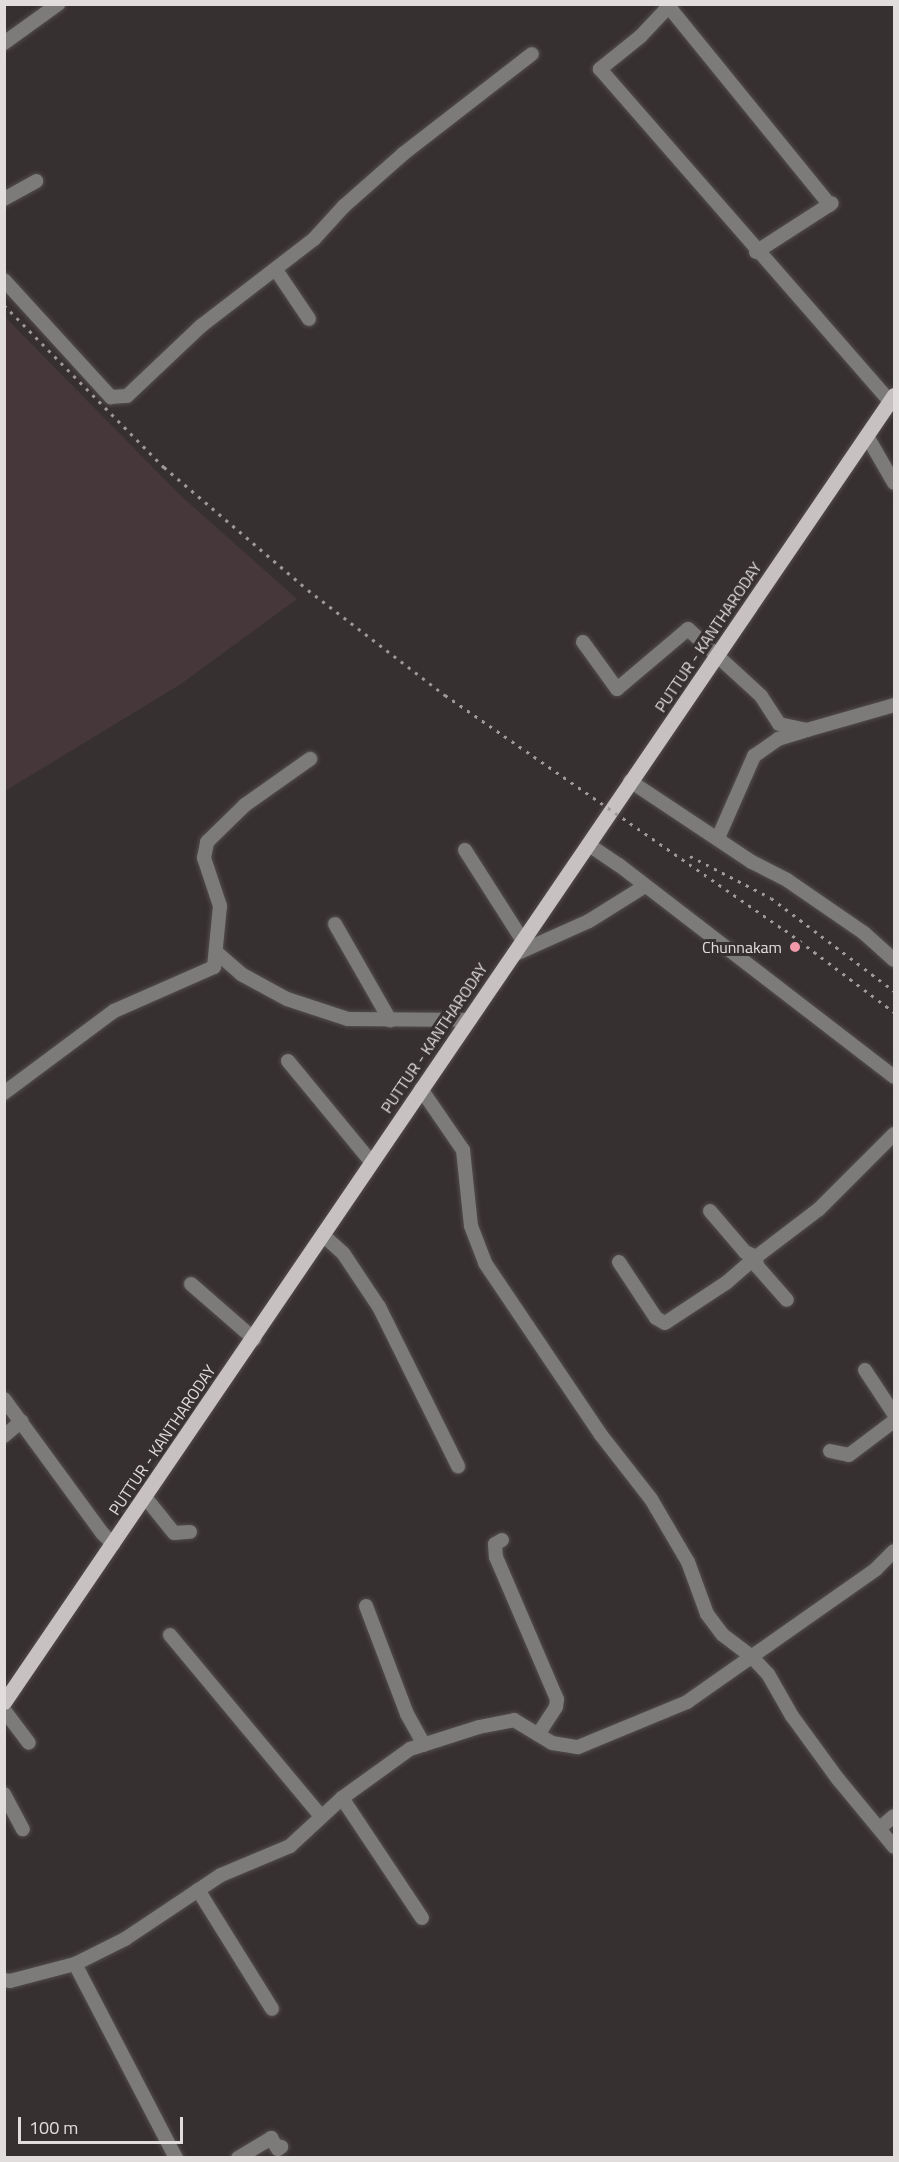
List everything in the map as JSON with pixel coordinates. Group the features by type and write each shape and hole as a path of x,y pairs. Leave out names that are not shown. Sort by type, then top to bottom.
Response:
{"main road":[{"name":"PUTTUR - KANTHARODAY","path":"4,1702 254,1339 630,781 892,399"}],"street":[{"path":"4,43 58,4"},
{"path":"756,252 831,204 670,6 641,36 600,69 756,252 892,399"},
{"path":"4,280 111,397 127,396 201,326 314,239 344,206 403,154 532,54"},
{"path":"4,199 36,181"},
{"path":"276,270 309,319"},
{"path":"867,436 894,483"},
{"path":"583,642 616,689 688,629 761,696 779,724 807,730"},
{"path":"718,838 754,756 778,739 894,705"},
{"path":"4,1093 114,1011 214,967 220,906 204,858 207,842 245,805 310,759"},
{"path":"630,781 753,862 787,880 864,933 894,960"},
{"path":"589,845 894,1077"},
{"path":"465,850 523,940"},
{"path":"513,955 590,921 645,886"},
{"path":"335,924 390,1020"},
{"path":"216,952 242,974 287,999 348,1019 470,1020"},
{"path":"288,1061 372,1163"},
{"path":"421,1089 463,1149 471,1226 484,1263 601,1435 651,1498 688,1562 707,1614 723,1635 751,1656 768,1674 792,1716 838,1779 894,1847"},
{"path":"619,1262 656,1318 665,1323 726,1283 819,1209 894,1134"},
{"path":"710,1211 745,1252 756,1257"},
{"path":"324,1236 342,1253 379,1307 458,1466"},
{"path":"756,1257 757,1266 787,1300"},
{"path":"191,1284 254,1339"},
{"path":"865,1370 894,1414"},
{"path":"4,1399 102,1533 113,1544"},
{"path":"4,1436 22,1421"},
{"path":"830,1451 849,1455 894,1421"},
{"path":"145,1497 174,1533 190,1532"},
{"path":"502,1540 495,1544 496,1557 557,1699 556,1707 538,1735"},
{"path":"4,1980 10,1981 75,1964 125,1939 221,1875 290,1846 342,1798 410,1749 479,1727 514,1720 552,1743 578,1747 687,1702 876,1569 894,1551"},
{"path":"366,1606 407,1714 424,1745"},
{"path":"170,1635 321,1816"},
{"path":"4,1710 29,1743"},
{"path":"4,1794 23,1829"},
{"path":"342,1798 422,1918"},
{"path":"880,1828 894,1816"},
{"path":"198,1890 272,2009"},
{"path":"75,1964 176,2157"},
{"path":"238,2157 271,2138 278,2149 281,2147"}],"shaded area":[{"path":"5,317 180,495 297,599 181,684 5,791"}],"railway":[{"path":"4,305 164,467 308,590 445,695 785,930 894,1012"},
{"path":"690,856 771,898 894,991"}],"place":[{"name":"Chunnakam","path":"795,947"}]}
